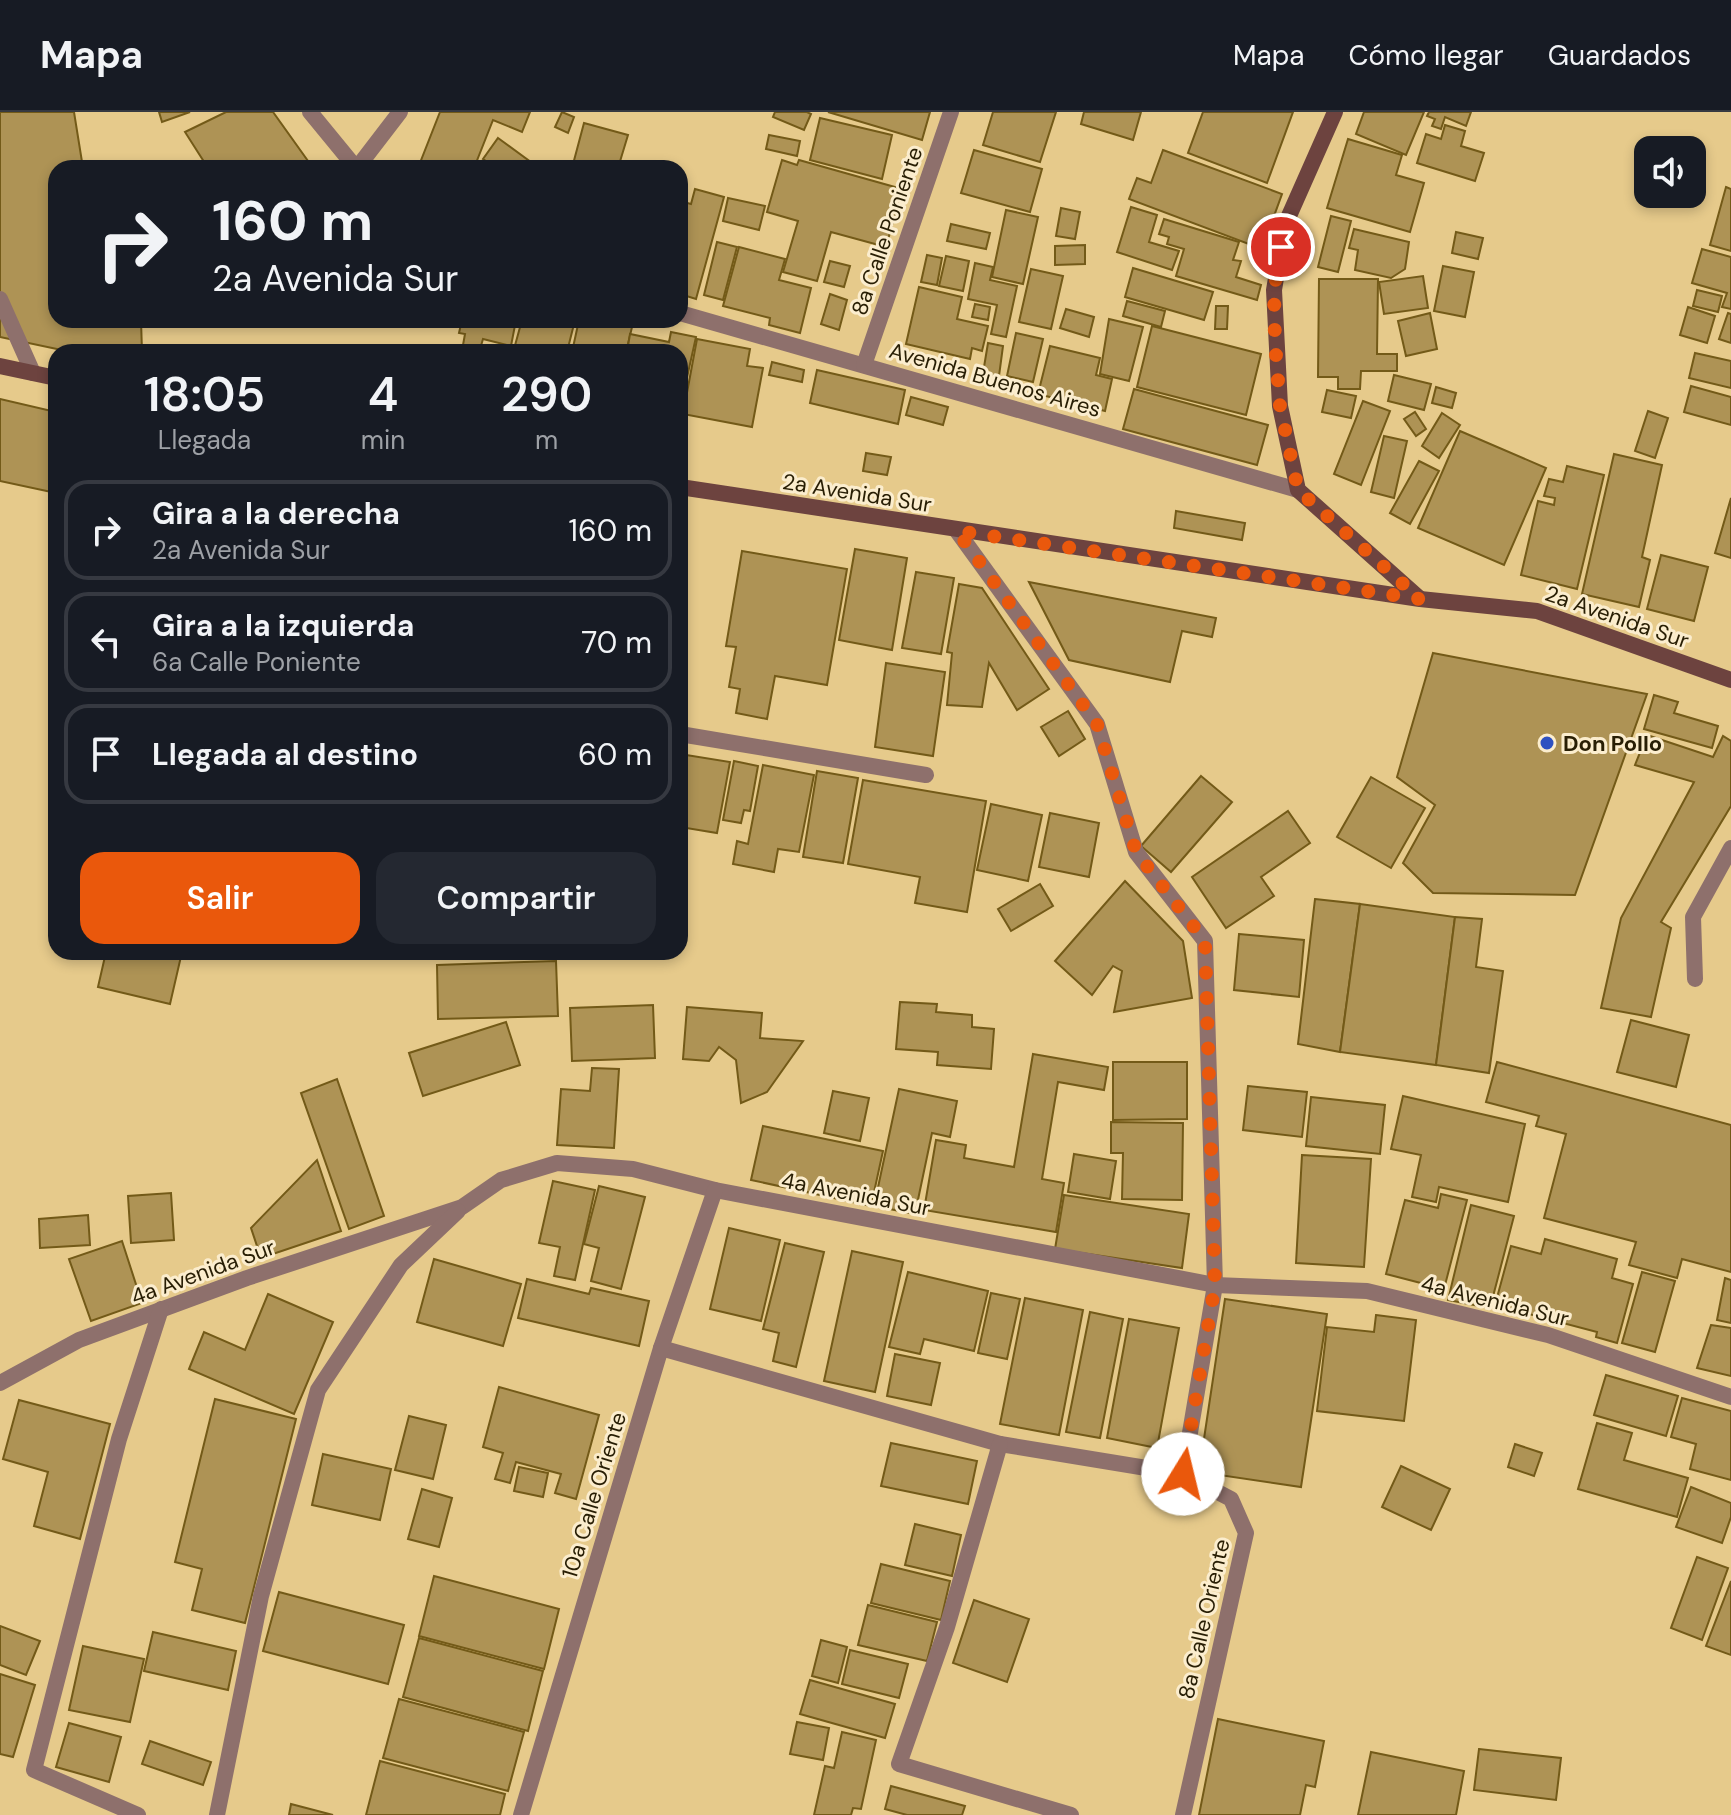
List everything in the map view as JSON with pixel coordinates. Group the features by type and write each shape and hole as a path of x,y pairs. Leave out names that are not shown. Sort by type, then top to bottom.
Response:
{"main road":[{"path":"1335,112 1285,225 1274,290 1280,406 1298,490 1420,599"},
{"path":"0,366 48,376"},
{"name":"2a Avenida Sur","path":"688,488 1420,599 1537,611 1731,680"}],"street":[{"path":"310,112 349,160"},
{"path":"362,160 400,112"},
{"name":"8a Calle Poniente","path":"864,365 951,112"},
{"path":"0,299 33,373"},
{"name":"Avenida Buenos Aires","path":"688,315 1298,490"},
{"path":"957,531 1097,724 1136,852 1205,941 1215,1285 1183,1474"},
{"path":"688,735 926,775"},
{"path":"1695,979 1693,917 1731,848"},
{"name":"4a Avenida Sur","path":"0,1383 79,1340 462,1207 501,1180 557,1163 633,1169 715,1190 1215,1285 1367,1291 1548,1335 1731,1397"},
{"name":"10a Calle Oriente","path":"521,1815 661,1348 715,1190"},
{"path":"217,1815 261,1596 318,1390 401,1265 462,1207"},
{"path":"138,1815 34,1770 119,1439 161,1309"},
{"name":"8a Calle Oriente","path":"661,1348 1000,1444 1183,1474 1231,1499 1246,1533 1183,1815"},
{"path":"1000,1444 947,1627 899,1764 1071,1815"}],"building":[{"path":"0,112 74,112 82,160 48,160 48,328 141,328 142,344 48,344 48,347 0,337"},
{"path":"159,112 190,112 162,122"},
{"path":"226,112 273,112 307,160 203,160 185,132"},
{"path":"440,112 530,112 522,132 493,120 477,160 421,160"},
{"path":"562,112 574,117 568,133 555,127"},
{"path":"775,112 811,114 804,130 773,117"},
{"path":"828,112 930,112 922,140"},
{"path":"993,112 1056,112 1040,162 983,145"},
{"path":"1084,112 1141,112 1133,140 1081,124"},
{"path":"1203,112 1293,112 1267,183 1188,153"},
{"path":"1364,112 1424,112 1406,155 1356,134"},
{"path":"1429,112 1471,112 1466,126 1445,117 1441,129 1432,126 1435,119 1427,116"},
{"path":"820,118 892,135 882,179 810,160"},
{"path":"584,123 628,135 620,160 574,160"},
{"path":"1445,125 1465,131 1461,146 1484,153 1475,181 1417,163 1426,134 1441,139"},
{"path":"769,135 800,141 797,156 766,149"},
{"path":"498,138 528,160 484,160"},
{"path":"1348,139 1402,155 1396,175 1424,183 1410,232 1327,208"},
{"path":"974,150 1042,169 1030,212 961,193"},
{"path":"1163,150 1282,194 1262,249 1129,199 1137,178 1151,183"},
{"path":"782,160 797,165 799,160 902,189 886,247 831,232 817,281 783,272 798,221 767,212"},
{"path":"1726,187 1731,189 1731,251 1710,245"},
{"path":"695,189 724,197 696,299 688,296 688,203 691,204"},
{"path":"728,198 765,206 759,230 723,221"},
{"path":"1131,207 1157,215 1149,242 1179,251 1172,270 1117,252"},
{"path":"1061,208 1080,212 1075,239 1056,236"},
{"path":"1006,210 1038,217 1023,284 992,277"},
{"path":"1331,216 1351,221 1338,272 1318,267"},
{"path":"1164,219 1239,242 1233,260 1241,261 1236,277 1261,285 1257,300 1176,276 1184,249 1167,244 1169,237 1159,234"},
{"path":"951,224 990,233 986,249 947,241"},
{"path":"1354,229 1409,242 1405,269 1391,278 1355,270 1358,250 1349,248"},
{"path":"1456,232 1483,238 1478,259 1452,253"},
{"path":"717,242 737,247 723,300 704,295"},
{"path":"1085,245 1085,264 1055,265 1055,246"},
{"path":"739,247 785,259 779,280 811,288 800,333 769,325 770,318 723,306"},
{"path":"1702,249 1731,257 1731,309 1722,307 1727,293 1692,283"},
{"path":"927,255 942,258 937,285 921,282"},
{"path":"946,256 969,261 963,291 939,286"},
{"path":"830,261 850,266 844,287 824,282"},
{"path":"975,263 993,267 990,280 1017,286 1006,337 991,334 997,305 968,299"},
{"path":"1443,266 1474,272 1465,317 1434,311"},
{"path":"1133,268 1213,292 1204,320 1125,297"},
{"path":"1031,269 1063,276 1051,329 1019,322"},
{"path":"1423,276 1428,308 1384,314 1379,282"},
{"path":"1319,279 1378,279 1377,354 1397,354 1397,371 1361,371 1360,389 1338,389 1338,377 1318,377"},
{"path":"919,287 962,297 957,319 988,326 982,351 972,348 970,359 906,344"},
{"path":"1697,290 1722,296 1718,312 1693,306"},
{"path":"830,294 847,300 839,330 821,324"},
{"path":"1127,301 1165,311 1161,327 1123,316"},
{"path":"975,304 990,307 988,320 972,317"},
{"path":"1216,306 1228,306 1227,329 1215,329"},
{"path":"1688,307 1715,316 1707,343 1680,335"},
{"path":"1066,309 1094,317 1089,337 1060,328"},
{"path":"1430,313 1437,349 1406,356 1398,321"},
{"path":"1728,313 1731,314 1731,343 1719,339"},
{"path":"1109,319 1143,327 1129,381 1100,374"},
{"path":"1152,326 1261,354 1246,415 1137,387"},
{"path":"460,328 514,328 511,344 483,339 482,344 463,344 465,334 459,333"},
{"path":"520,328 573,328 569,344 515,344"},
{"path":"577,328 632,328 628,344 574,344"},
{"path":"671,332 696,337 688,373 688,344 628,344 630,334 669,342"},
{"path":"1016,333 1043,339 1033,382 1007,376"},
{"path":"697,339 750,349 747,366 763,368 752,427 688,415 688,387"},
{"path":"988,343 1003,346 999,376 983,373"},
{"path":"1050,346 1100,358 1096,375 1112,379 1105,411 1038,394"},
{"path":"1695,353 1731,361 1731,388 1689,378"},
{"path":"772,362 804,370 802,382 769,375"},
{"path":"817,370 905,390 898,424 810,403"},
{"path":"1394,375 1431,384 1424,410 1388,401"},
{"path":"1691,386 1731,397 1731,425 1684,412"},
{"path":"1436,387 1456,393 1452,408 1432,403"},
{"path":"1134,389 1268,425 1257,465 1123,429"},
{"path":"1327,390 1356,396 1351,418 1322,412"},
{"path":"911,397 948,407 943,425 906,415"},
{"path":"0,399 48,410 48,491 0,481"},
{"path":"1363,401 1390,411 1361,485 1334,474"},
{"path":"1648,411 1668,418 1655,458 1635,451"},
{"path":"1415,412 1426,429 1416,436 1404,419"},
{"path":"1442,413 1460,425 1439,458 1422,446"},
{"path":"1460,431 1546,468 1504,565 1418,528"},
{"path":"1384,436 1407,441 1394,498 1371,492"},
{"path":"866,453 891,457 887,475 863,471"},
{"path":"1614,454 1662,465 1642,557 1650,560 1639,607 1582,594"},
{"path":"1419,461 1439,471 1410,524 1390,513"},
{"path":"1567,466 1604,475 1577,589 1521,575 1538,501 1554,505 1555,498 1544,496 1549,479 1563,482"},
{"path":"1731,498 1731,558 1715,553"},
{"path":"1176,511 1245,523 1242,540 1174,528"},
{"path":"855,549 907,558 892,650 839,640"},
{"path":"742,551 847,569 827,685 775,676 767,719 736,713 740,689 729,687 736,647 726,646"},
{"path":"1661,555 1708,567 1694,621 1647,609"},
{"path":"916,572 954,578 941,654 902,648"},
{"path":"1029,582 1216,618 1212,637 1182,631 1170,682 1069,660"},
{"path":"959,584 982,588 1049,689 1017,710 989,663 982,707 947,705 952,653 947,652"},
{"path":"1433,653 1647,694 1575,895 1433,893 1403,863 1435,805 1397,777"},
{"path":"886,663 945,672 933,756 875,747"},
{"path":"1654,695 1678,702 1674,713 1718,726 1712,748 1644,729"},
{"path":"1068,711 1085,739 1059,756 1041,727"},
{"path":"1647,735 1713,757 1723,736 1731,741 1731,806 1661,922 1671,928 1651,1017 1601,1008 1621,918 1694,782 1635,765"},
{"path":"688,755 730,762 717,833 688,828"},
{"path":"734,761 758,766 750,811 744,810 741,823 723,820"},
{"path":"763,765 814,775 799,852 778,849 774,872 733,864 737,841 748,844"},
{"path":"817,771 858,778 843,863 803,857"},
{"path":"1201,776 1232,802 1171,872 1141,846"},
{"path":"1371,777 1425,808 1391,868 1337,837"},
{"path":"863,780 986,801 967,912 915,903 920,877 848,864"},
{"path":"991,804 1042,815 1028,881 977,870"},
{"path":"1288,811 1310,843 1261,877 1274,896 1226,928 1192,877"},
{"path":"1050,813 1099,823 1089,877 1039,867"},
{"path":"1125,881 1183,941 1192,998 1114,1012 1122,971 1113,966 1092,995 1055,961"},
{"path":"1040,884 1053,906 1011,931 998,909"},
{"path":"1315,899 1360,904 1340,1052 1298,1044"},
{"path":"1360,904 1455,917 1436,1065 1340,1052"},
{"path":"1455,917 1482,919 1476,967 1503,971 1489,1073 1436,1065"},
{"path":"1239,934 1304,940 1299,997 1234,990"},
{"path":"104,960 180,960 170,1004 98,987"},
{"path":"556,961 558,1016 438,1019 437,965"},
{"path":"900,1002 937,1004 936,1012 972,1015 972,1027 994,1029 991,1069 937,1065 938,1052 896,1049"},
{"path":"653,1005 655,1058 572,1061 570,1008"},
{"path":"687,1007 762,1013 760,1038 803,1041 767,1092 741,1103 736,1060 719,1047 709,1061 683,1059"},
{"path":"1631,1020 1689,1035 1676,1087 1617,1072"},
{"path":"506,1022 520,1065 423,1096 409,1053"},
{"path":"1033,1054 1108,1067 1104,1090 1058,1082 1042,1179 1064,1183 1056,1232 924,1210 936,1140 966,1145 964,1158 1014,1167"},
{"path":"1113,1062 1187,1062 1187,1119 1113,1120"},
{"path":"1497,1062 1731,1125 1731,1272 1682,1259 1677,1278 1629,1265 1636,1242 1544,1218 1566,1134 1536,1126 1539,1116 1486,1102"},
{"path":"592,1068 619,1069 614,1148 557,1145 561,1089 590,1091"},
{"path":"337,1079 384,1216 349,1229 301,1093"},
{"path":"1248,1086 1307,1092 1302,1137 1243,1130"},
{"path":"899,1089 957,1101 950,1137 932,1133 915,1214 874,1206"},
{"path":"833,1091 869,1098 860,1141 824,1133"},
{"path":"1403,1096 1525,1124 1508,1202 1439,1187 1436,1202 1412,1197 1421,1155 1391,1149"},
{"path":"1311,1097 1385,1105 1380,1154 1306,1146"},
{"path":"1111,1122 1183,1123 1182,1200 1122,1199 1123,1153 1111,1153"},
{"path":"763,1126 883,1151 871,1206 751,1180"},
{"path":"1074,1154 1116,1161 1110,1199 1068,1192"},
{"path":"1302,1155 1371,1159 1364,1267 1296,1263"},
{"path":"317,1160 341,1231 261,1258 251,1228"},
{"path":"553,1181 595,1190 575,1280 554,1276 560,1247 539,1243"},
{"path":"599,1186 645,1197 621,1289 591,1281 599,1248 584,1244"},
{"path":"171,1193 174,1240 131,1243 128,1196"},
{"path":"1441,1194 1467,1200 1444,1289 1386,1274 1405,1200 1438,1208"},
{"path":"1064,1195 1189,1214 1182,1268 1055,1249"},
{"path":"1471,1205 1514,1216 1490,1308 1448,1300"},
{"path":"88,1215 90,1245 40,1248 39,1219"},
{"path":"729,1228 780,1240 761,1321 710,1309"},
{"path":"1545,1239 1617,1259 1612,1278 1633,1284 1617,1343 1596,1337 1597,1332 1495,1305 1511,1246 1541,1254"},
{"path":"122,1241 142,1303 91,1321 69,1259"},
{"path":"785,1243 824,1252 796,1367 773,1361 779,1333 763,1329"},
{"path":"852,1251 903,1262 875,1392 824,1381"},
{"path":"434,1259 521,1284 503,1346 417,1322"},
{"path":"908,1272 988,1291 974,1351 924,1339 920,1354 889,1347"},
{"path":"1642,1272 1675,1281 1655,1352 1622,1343"},
{"path":"1725,1278 1731,1280 1731,1323 1717,1320"},
{"path":"527,1279 589,1294 591,1288 649,1301 639,1346 518,1318"},
{"path":"991,1293 1020,1299 1007,1359 978,1353"},
{"path":"268,1294 333,1322 294,1414 189,1369 204,1332 245,1350"},
{"path":"1025,1298 1083,1310 1059,1435 1000,1424"},
{"path":"1225,1299 1327,1314 1301,1487 1199,1472"},
{"path":"1090,1312 1123,1319 1100,1438 1066,1432"},
{"path":"1376,1315 1416,1320 1404,1421 1317,1411 1327,1327 1374,1332"},
{"path":"1129,1319 1179,1328 1157,1448 1107,1438"},
{"path":"1711,1325 1731,1328 1731,1376 1697,1368"},
{"path":"895,1354 940,1363 931,1405 887,1396"},
{"path":"1606,1375 1678,1396 1666,1436 1594,1415"},
{"path":"499,1387 599,1415 576,1499 555,1493 561,1474 516,1462 510,1483 495,1479 503,1453 483,1447"},
{"path":"1682,1398 1731,1411 1731,1480 1690,1469 1696,1444 1671,1437"},
{"path":"215,1399 296,1419 245,1623 192,1610 202,1569 175,1562"},
{"path":"19,1400 110,1424 80,1539 34,1526 48,1472 3,1459"},
{"path":"409,1416 446,1425 433,1479 395,1470"},
{"path":"1597,1423 1632,1433 1624,1460 1688,1478 1677,1517 1578,1489"},
{"path":"891,1443 977,1461 968,1504 881,1486"},
{"path":"1515,1444 1542,1453 1534,1476 1508,1467"},
{"path":"323,1454 391,1469 380,1520 312,1505"},
{"path":"1401,1466 1450,1489 1431,1530 1382,1507"},
{"path":"519,1467 548,1473 543,1497 514,1491"},
{"path":"1691,1487 1731,1503 1731,1517 1722,1543 1676,1527"},
{"path":"422,1489 452,1498 439,1547 408,1539"},
{"path":"915,1524 961,1535 952,1576 905,1565"},
{"path":"1697,1557 1728,1568 1702,1640 1671,1628"},
{"path":"881,1564 950,1581 941,1620 871,1603"},
{"path":"434,1576 559,1609 544,1669 419,1636"},
{"path":"1731,1581 1731,1655 1706,1646"},
{"path":"279,1592 404,1625 388,1684 263,1651"},
{"path":"974,1600 1029,1619 1007,1682 953,1663"},
{"path":"868,1605 937,1622 927,1661 858,1645"},
{"path":"0,1626 40,1641 26,1675 0,1665"},
{"path":"153,1632 236,1651 228,1690 144,1671"},
{"path":"419,1638 543,1671 528,1731 403,1697"},
{"path":"821,1640 847,1647 838,1683 812,1676"},
{"path":"83,1646 144,1659 130,1722 69,1710"},
{"path":"850,1650 908,1664 899,1698 842,1684"},
{"path":"0,1674 35,1685 13,1757 0,1754"},
{"path":"810,1680 895,1704 885,1738 800,1714"},
{"path":"399,1699 524,1732 508,1791 383,1758"},
{"path":"1218,1719 1324,1741 1315,1787 1306,1785 1300,1815 1199,1815"},
{"path":"797,1722 829,1728 823,1760 790,1754"},
{"path":"69,1723 121,1737 109,1782 56,1767"},
{"path":"842,1732 876,1740 861,1809 853,1808 851,1815 814,1815 825,1766 834,1768"},
{"path":"150,1741 211,1762 203,1785 142,1764"},
{"path":"1479,1749 1561,1758 1556,1800 1474,1790"},
{"path":"1371,1752 1464,1771 1456,1815 1358,1815"},
{"path":"380,1761 505,1794 500,1815 366,1815"},
{"path":"891,1786 965,1806 962,1815 907,1815 885,1809"},
{"path":"291,1804 333,1815 289,1815"}],"place":[{"name":"Don Pollo","path":"1547,743"}],"route":[{"path":"1183,1474 1215,1285 1205,941 1136,852 1097,724 957,531 1420,599 1298,490 1280,406 1275,343 1274,290 1281,247"}]}
